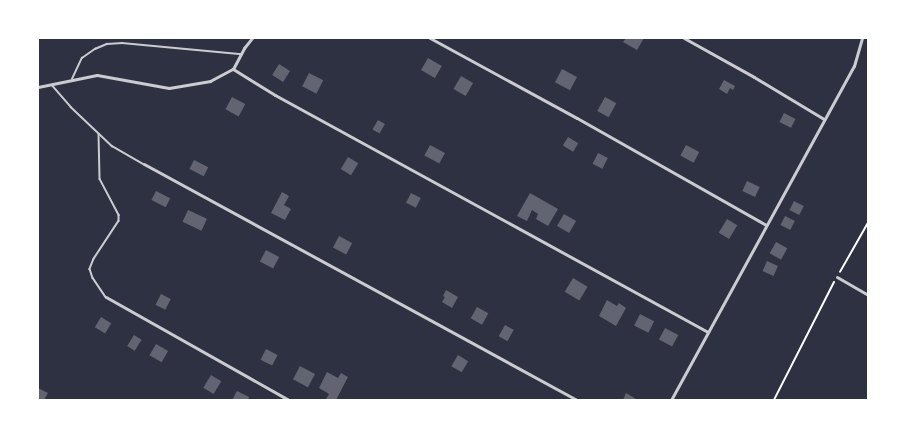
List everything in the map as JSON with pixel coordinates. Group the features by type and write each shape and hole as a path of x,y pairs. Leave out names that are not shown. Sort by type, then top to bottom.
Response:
{"street":[{"path":"38,87 97,75 169,88 210,81 233,68 252,38"},
{"path":"430,38 577,118 766,225"},
{"path":"684,38 754,77 824,119"},
{"path":"671,400 854,66 862,38"},
{"path":"233,68 275,95 707,332"},
{"path":"144,164 576,400"},
{"path":"837,277 868,295"},
{"path":"106,297 289,400"}],"lane":[{"path":"71,81 82,58 95,49 107,44 122,43 191,50 214,50 241,54"},
{"path":"52,85 112,146 144,164"},
{"path":"100,134 100,179 119,215 118,221 94,259 90,269 93,278 106,297"}],"path":[{"path":"774,400 837,277 868,223"}],"building":[{"path":"626,38 644,38 637,50 623,42"},
{"path":"428,58 442,66 435,78 421,70"},
{"path":"279,64 290,71 283,82 272,75"},
{"path":"562,69 577,77 570,90 555,82"},
{"path":"309,73 323,80 316,94 302,86"},
{"path":"461,76 473,83 466,96 454,89"},
{"path":"724,80 735,86 733,90 730,88 727,94 719,89"},
{"path":"232,97 245,104 239,116 225,109"},
{"path":"605,97 616,103 609,117 597,111"},
{"path":"784,113 796,119 791,128 779,122"},
{"path":"378,120 385,124 379,134 372,130"},
{"path":"568,137 578,143 573,152 563,146"},
{"path":"430,145 445,153 439,164 424,156"},
{"path":"686,145 699,152 694,163 680,156"},
{"path":"598,153 608,158 602,169 593,164"},
{"path":"348,157 358,163 351,175 341,169"},
{"path":"194,160 208,167 204,176 189,169"},
{"path":"747,181 760,187 755,197 742,191"},
{"path":"156,191 170,198 166,207 151,200"},
{"path":"282,192 289,196 284,205 291,209 285,220 271,213"},
{"path":"411,193 421,198 416,208 406,203"},
{"path":"530,193 558,209 548,226 536,219 538,214 532,210 527,221 517,216"},
{"path":"794,201 804,206 799,215 789,210"},
{"path":"188,210 207,219 202,231 183,222"},
{"path":"564,214 576,221 569,233 557,226"},
{"path":"785,216 795,221 790,230 780,225"},
{"path":"727,219 737,225 729,239 719,233"},
{"path":"339,236 352,243 346,255 333,247"},
{"path":"776,242 787,248 781,260 770,253"},
{"path":"266,250 279,257 273,269 260,261"},
{"path":"767,261 778,266 773,276 763,271"},
{"path":"573,278 588,287 579,300 565,292"},
{"path":"446,290 458,297 452,308 442,302 445,297 443,296"},
{"path":"161,294 171,299 165,310 156,305"},
{"path":"607,300 617,306 619,303 626,308 616,326 599,316"},
{"path":"477,307 488,313 482,325 471,318"},
{"path":"640,314 654,321 648,333 634,326"},
{"path":"101,317 111,323 105,333 95,327"},
{"path":"505,325 514,330 507,341 499,336"},
{"path":"665,328 678,335 672,347 659,339"},
{"path":"134,335 142,340 135,351 127,346"},
{"path":"156,344 168,351 162,362 150,355"},
{"path":"266,349 278,355 272,366 261,360"},
{"path":"458,355 468,361 462,372 451,366"},
{"path":"300,366 315,374 308,387 293,379"},
{"path":"327,372 338,378 341,373 348,377 336,400 326,399 329,394 319,388"},
{"path":"211,375 221,381 214,394 203,388"},
{"path":"38,388 48,393 44,400 38,400"},
{"path":"237,391 249,397 248,400 232,400"},
{"path":"626,393 636,399 636,400 623,400"}]}
